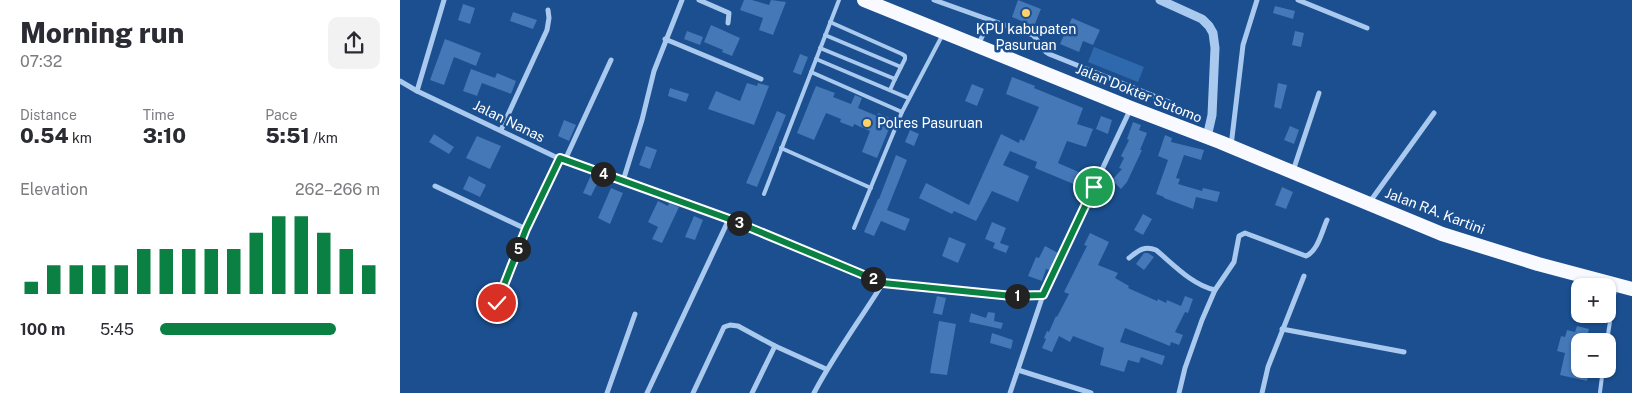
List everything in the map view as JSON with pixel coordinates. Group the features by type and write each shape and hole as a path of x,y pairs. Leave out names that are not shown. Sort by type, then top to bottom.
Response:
{"highway":[{"name":"Jalan Dokter Sutomo","path":"864,0 1221,142"},
{"name":"Jalan RA. Kartini","path":"1221,142 1442,234 1538,264 1593,278"},
{"name":"Jalan RA. Kartini","path":"1616,284 1632,289"}],"street":[{"path":"417,91 444,0"},
{"path":"623,181 642,120 654,71 665,39 682,0"},
{"path":"699,0 729,13 728,23"},
{"path":"934,0 1033,35 1038,39 1044,52 1169,102"},
{"path":"1160,0 1202,19 1213,33 1215,48 1213,128 1221,142"},
{"path":"1221,142 1243,45 1257,0"},
{"path":"1298,0 1367,28"},
{"path":"501,130 547,30 548,10"},
{"path":"978,46 990,20"},
{"path":"665,39 760,79"},
{"path":"497,303 526,229 611,60"},
{"name":"Jalan Nanas","path":"400,81 417,91 562,159 729,219 883,283 1012,296 1043,295"},
{"path":"1293,172 1319,92"},
{"path":"1010,393 1043,295 1132,108"},
{"path":"1369,203 1434,113"},
{"path":"1212,114 1221,142"},
{"path":"434,186 526,229"},
{"path":"646,393 729,219"},
{"path":"1179,393 1196,338 1215,290 1234,262 1238,238 1245,233 1306,256 1314,249 1327,220"},
{"path":"1129,258 1138,250 1151,248 1196,282 1206,288 1215,290"},
{"path":"1262,393 1268,367 1304,276"},
{"path":"814,393 826,369 862,318 883,283"},
{"path":"607,393 635,314"},
{"path":"693,393 724,327 730,325 738,326 775,346 826,369"},
{"path":"1282,329 1404,352"},
{"path":"752,393 775,346"},
{"path":"1018,370 1091,393"}],"lane":[{"path":"764,194 839,0"},
{"path":"830,22 904,56 905,59 890,90"},
{"path":"854,228 908,98 944,32"},
{"path":"825,35 901,67"},
{"path":"820,48 895,79"},
{"path":"816,59 908,98"},
{"path":"811,72 902,112"},
{"path":"781,148 871,188"},
{"path":"1600,392 1602,378"}],"shaded area":[{"path":"1094,47 1144,67 1138,82 1088,62"}],"building":[{"path":"744,0 752,0 769,5 771,0 786,2 773,35 759,30 763,18 740,10"},
{"name":"KPU kabupaten Pasuruan","path":"1018,0 1041,9 1034,26 1012,17"},
{"path":"463,4 475,8 470,24 458,20"},
{"path":"1275,6 1295,11 1293,19 1273,13"},
{"path":"513,12 537,20 533,29 510,21"},
{"path":"1072,18 1100,30 1093,45 1083,41 1079,52 1060,44"},
{"path":"711,25 740,38 732,56 704,42"},
{"path":"687,31 703,37 700,45 684,39"},
{"path":"1295,31 1304,33 1301,47 1292,45"},
{"path":"445,39 481,53 476,66 454,57 444,85 430,80"},
{"path":"800,54 808,57 801,75 793,72"},
{"path":"471,69 495,78 497,73 516,81 511,94 482,83 477,96 463,91"},
{"path":"1012,77 1083,108 1077,124 1093,129 1086,147 1067,141 1058,163 1081,173 1076,185 1035,168 1037,162 1010,151 1003,165 1029,176 1018,202 992,191 976,221 954,211 952,214 919,198 926,183 969,205 1001,134 1019,143 1020,139 1024,141 1039,107 1006,94"},
{"path":"747,83 757,86 758,83 769,86 754,125 708,109 716,91 740,101"},
{"path":"1278,83 1287,85 1281,109 1274,107"},
{"path":"972,84 984,89 977,106 965,101"},
{"name":"Polres Pasuruan","path":"816,86 835,93 833,97 851,104 855,95 862,98 858,108 877,116 878,113 893,119 877,158 862,152 870,131 854,124 853,127 840,122 841,119 826,113 814,140 797,133"},
{"path":"670,88 689,94 686,102 668,96"},
{"path":"777,111 786,115 757,187 746,183"},
{"path":"1101,116 1112,120 1108,134 1096,129"},
{"path":"564,120 576,125 569,141 558,136"},
{"path":"1133,122 1141,125 1139,130 1147,133 1140,150 1142,150 1127,182 1121,189 1112,180 1122,169 1119,168 1124,158 1121,156 1129,140 1127,139"},
{"path":"1290,126 1299,130 1294,144 1284,140"},
{"path":"910,130 919,134 914,146 905,142"},
{"path":"434,134 454,147 449,154 429,142"},
{"path":"1165,135 1172,138 1171,142 1204,150 1201,160 1184,155 1176,178 1180,179 1178,184 1202,191 1203,188 1220,192 1217,202 1196,197 1193,209 1156,194 1168,160 1158,156"},
{"path":"477,136 501,146 490,169 466,158"},
{"path":"646,146 657,150 650,169 639,165"},
{"path":"896,155 907,160 887,210 910,219 905,231 881,221 874,236 864,232"},
{"path":"591,175 600,178 591,196 583,193"},
{"path":"469,176 486,185 480,197 463,189"},
{"path":"1282,187 1293,192 1286,209 1275,205"},
{"path":"611,188 623,193 610,224 598,218"},
{"path":"658,201 668,206 669,203 679,207 662,243 652,239 658,227 648,222"},
{"path":"1143,214 1152,219 1143,235 1134,230"},
{"path":"694,216 703,220 695,240 685,237"},
{"path":"992,222 1006,228 1000,243 1009,246 1006,253 993,248 995,243 985,239"},
{"path":"1090,233 1109,242 1098,265 1118,273 1115,278 1129,286 1128,288 1157,301 1158,299 1166,303 1167,300 1181,306 1185,296 1193,299 1188,313 1185,312 1175,332 1183,335 1179,345 1171,342 1170,346 1125,328 1120,342 1165,356 1162,365 1141,357 1139,363 1128,360 1124,372 1100,365 1104,348 1073,336 1070,342 1059,336 1052,352 1042,348 1047,331 1049,332 1069,294 1064,292 1087,246 1084,245"},
{"path":"949,237 966,244 958,263 942,256"},
{"path":"1045,246 1058,253 1050,270 1046,269 1042,281 1028,276 1036,257 1039,258"},
{"path":"1144,253 1154,257 1144,270 1136,264"},
{"path":"937,296 946,298 942,315 933,313"},
{"path":"988,312 995,313 994,321 1003,323 1001,329 969,322 971,313 986,318"},
{"path":"939,321 956,324 947,375 930,373"},
{"path":"1577,326 1589,329 1588,333 1571,333 1571,377 1560,375 1565,353 1557,351 1561,336 1565,337 1567,330 1575,332"},
{"path":"992,333 1013,340 1011,349 990,343"},
{"path":"1574,378 1588,378 1587,381"}],"place":[{"name":"KPU kabupaten Pasuruan","path":"1026,13"},
{"name":"Polres Pasuruan","path":"867,123"}],"route":[{"path":"497,303 526,229 560,158 729,219 883,283 1012,296 1043,295 1094,187"}]}
